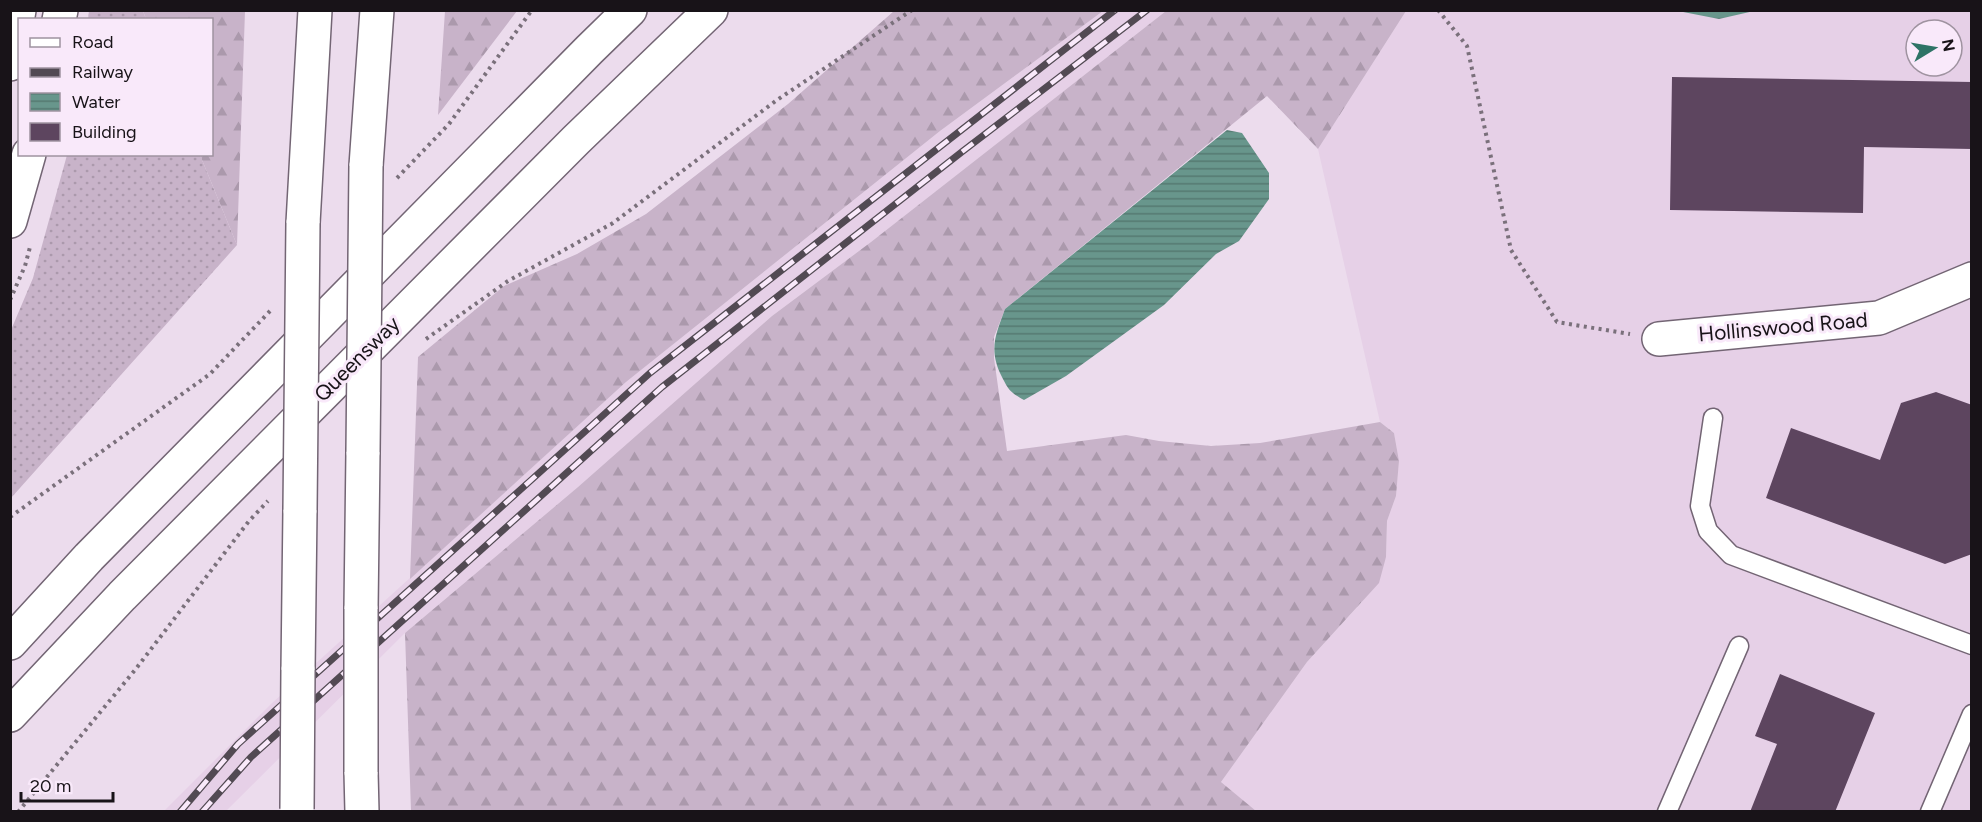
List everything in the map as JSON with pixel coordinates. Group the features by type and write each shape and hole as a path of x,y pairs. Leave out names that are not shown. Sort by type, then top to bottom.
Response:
{"main road":[{"path":"10,64 19,10"},
{"path":"297,810 298,670 286,503 315,10"},
{"path":"362,812 361,609 366,166 377,10"},
{"path":"10,643 89,557 630,10"},
{"name":"Queensway","path":"10,715 147,570 567,148 711,10"},
{"path":"10,221 28,156"},
{"name":"Hollinswood Road","path":"1659,339 1879,318 1971,279"}],"lane":[{"path":"1713,418 1700,506 1708,531 1731,555 1971,645"},
{"path":"1667,812 1740,646"},
{"path":"1930,812 1971,714"}],"path":[{"path":"418,344 508,281 613,223 777,100 912,10"},
{"path":"1438,10 1467,46 1511,250 1557,322 1659,339"},
{"path":"18,812 135,670 249,521 286,503"}],"shaded area":[{"path":"1678,10 1719,19 1754,10 1971,11 1971,811 1256,812 1221,782 1307,662 1362,602 1386,557 1387,521 1396,496 1399,461 1394,433 1380,422 1318,149 1406,11"},
{"path":"1103,11 1166,11 871,242 772,316 578,487 405,633 226,811 163,812 271,704 626,382 940,131"}],"green space":[{"path":"89,10 143,11 146,18 88,18"},
{"path":"143,11 245,11 237,245 200,156 213,156 213,18 146,18"},
{"path":"445,11 517,11 438,115"},
{"path":"894,11 1103,11 940,131 626,382 410,579 418,357 504,286 577,254 646,214 788,104"},
{"path":"1166,11 1406,11 1318,149 1267,96 1005,309 994,337 994,358 1007,451 1126,435 1211,446 1260,443 1380,422 1394,433 1399,461 1396,496 1387,521 1386,557 1379,583 1307,662 1221,782 1256,811 411,811 405,633 578,487 772,316 871,242"},
{"path":"67,156 200,156 237,245 11,498 11,330 33,278"}],"water":[{"path":"1678,10 1754,11 1719,19"},
{"path":"1227,130 1242,133 1269,173 1269,199 1239,241 1216,254 1164,305 1066,376 1024,400 1012,392 1000,373 994,348 1005,309"}],"building":[{"path":"1672,77 1972,82 1972,149 1864,147 1863,213 1670,210"},
{"path":"1936,392 1972,405 1972,554 1945,564 1766,498 1791,428 1880,460 1901,403"},
{"path":"1780,674 1875,713 1835,812 1750,812 1777,744 1755,736"}],"railway":[{"path":"180,812 238,744 650,373 1115,10"},
{"path":"202,812 251,757 662,387 1147,10"}]}
